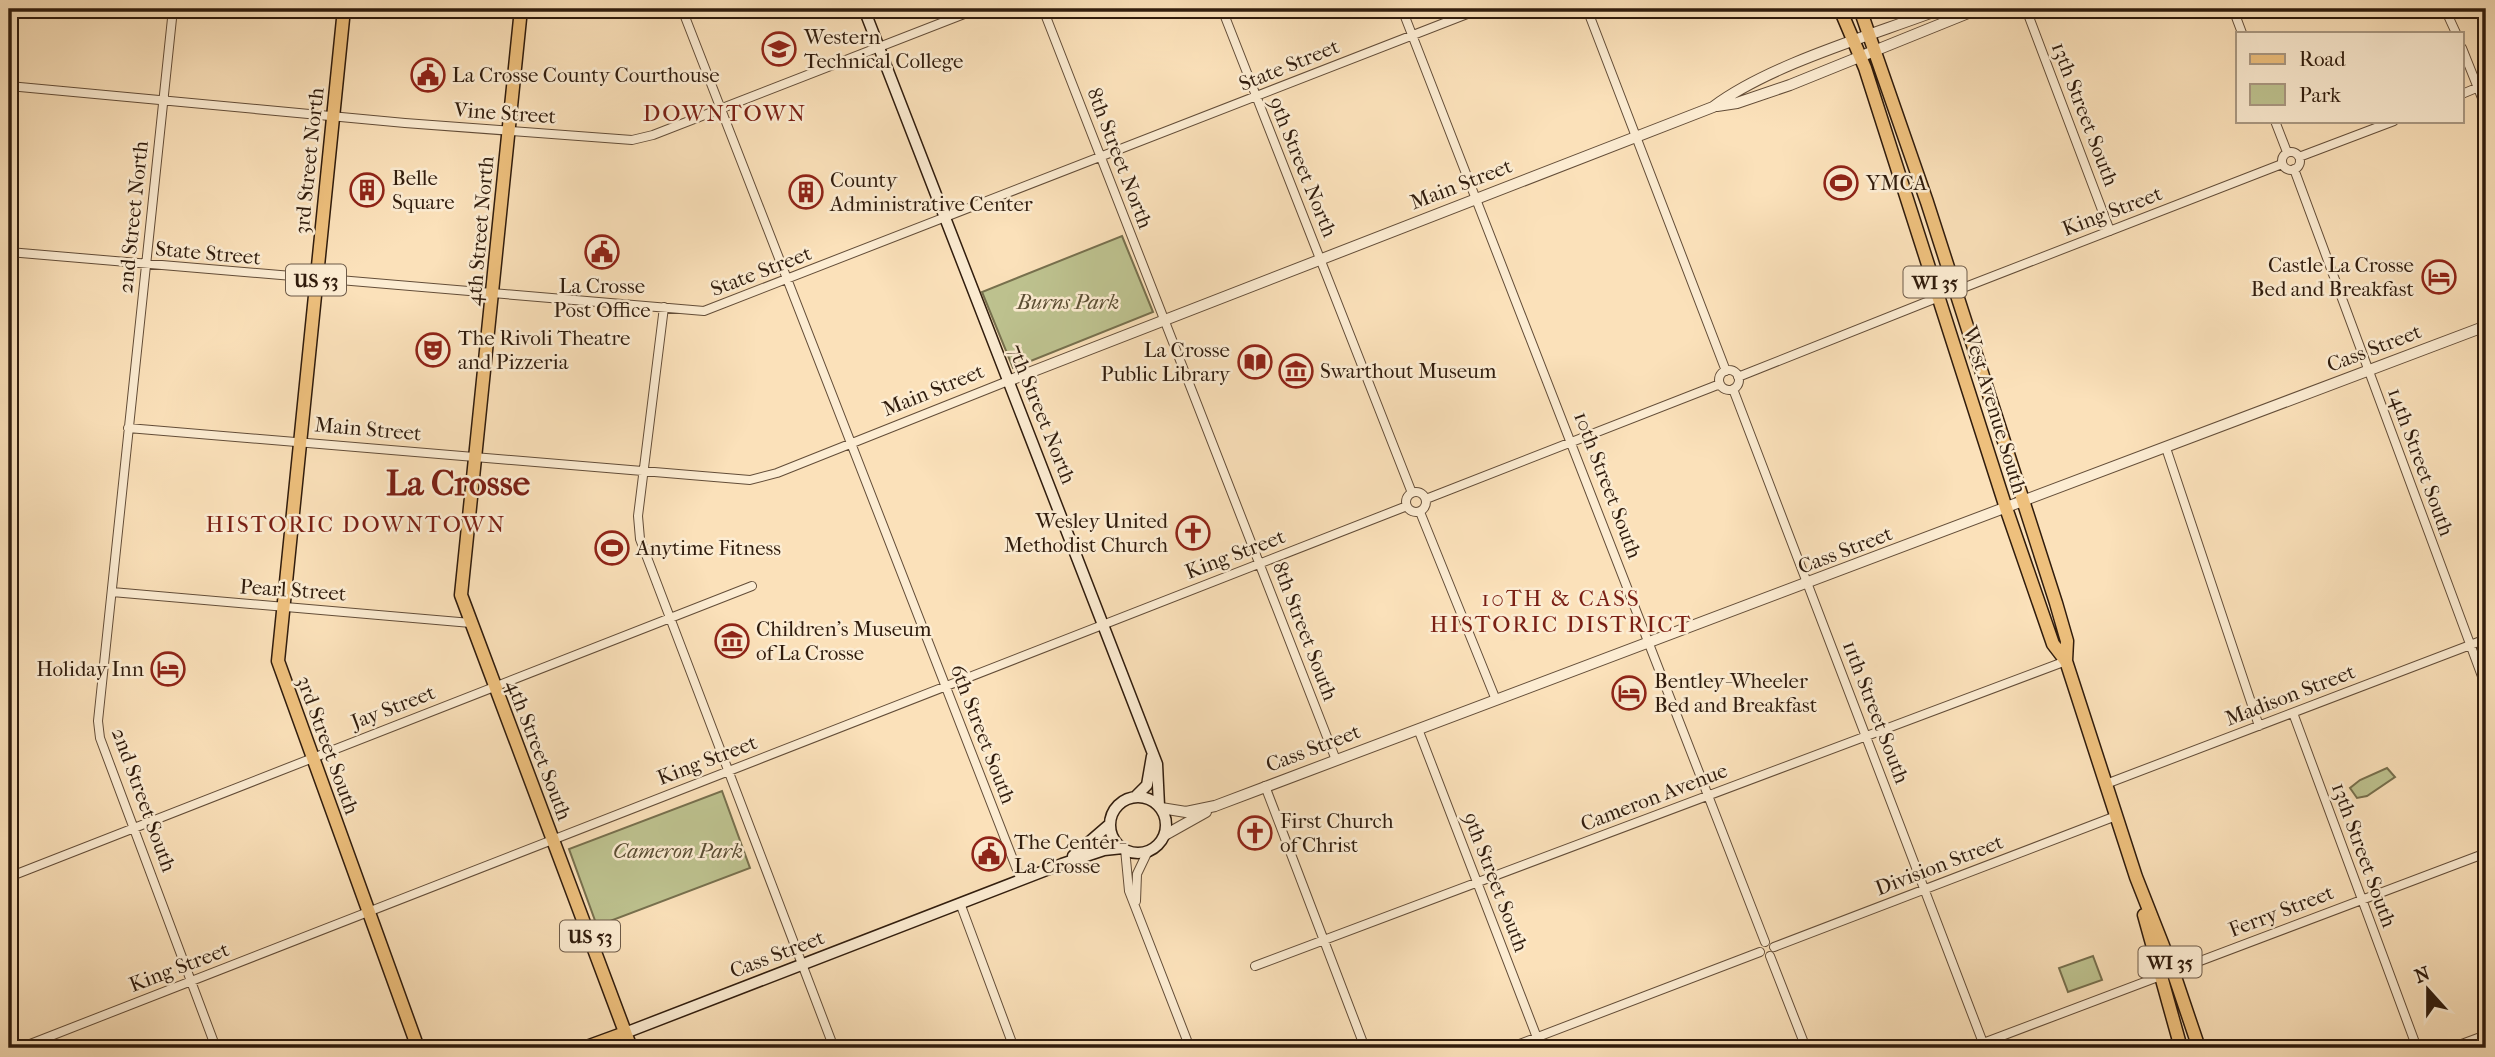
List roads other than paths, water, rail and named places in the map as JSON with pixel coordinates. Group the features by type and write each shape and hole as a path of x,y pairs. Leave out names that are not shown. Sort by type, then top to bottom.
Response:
{"main road":[{"name":"3rd Street North","path":"300,443 344,9"},
{"name":"4th Street North","path":"476,457 521,9"},
{"name":"7th Street North","path":"864,9 1159,771 1160,807"},
{"name":"West Avenue South","path":"1840,9 1860,58 1940,298 2006,508 2053,644 2066,661 2136,877 2173,971 2199,1048"},
{"name":"WI 35","path":"1860,9 1871,36"},
{"name":"West Avenue South","path":"1871,36 2067,641 2066,661"},
{"name":"3rd Street South","path":"300,443 278,667 418,1048"},
{"name":"4th Street South","path":"476,457 461,594 631,1048"},
{"path":"1135,797 1145,797 1160,807 1166,821 1165,835 1158,845 1148,851 1136,853 1124,849 1114,839 1111,824 1119,804 1135,797 1147,785 1152,756"},
{"name":"Cass Street","path":"1062,864 1094,841 1111,824"},
{"name":"Cass Street","path":"584,1048 1062,864 1104,850 1124,849"},
{"name":"West Avenue South","path":"2136,877 2159,976 2181,1048"}],"street":[{"name":"2nd Street North","path":"128,428 173,9"},
{"name":"6th Street South","path":"682,9 1020,880"},
{"name":"Vine Street","path":"9,86 332,117 632,140 977,9"},
{"name":"8th Street North","path":"1043,9 1165,320"},
{"name":"9th Street North","path":"1222,9 1321,259"},
{"name":"10th Street South","path":"1402,9 1478,198 1765,942"},
{"name":"State Street","path":"9,252 704,311 787,281 1480,9"},
{"path":"1587,9 1726,371"},
{"name":"Main Street","path":"128,428 756,479 1713,107 1734,92 1941,9"},
{"path":"1713,107 1750,99 1860,58 1978,9"},
{"name":"13th Street South","path":"2026,9 2110,231"},
{"path":"2233,9 2242,32"},
{"path":"2445,9 2456,32"},
{"path":"2464,52 2482,86 2486,108"},
{"path":"2464,93 2482,86"},
{"path":"2275,122 2287,152"},
{"path":"2299,157 2391,122"},
{"path":"2287,152 2294,152 2299,157 2299,164 2294,169 2286,169 2282,164 2282,158 2287,152"},
{"name":"King Street","path":"1955,291 2282,164"},
{"name":"14th Street South","path":"2294,169 2486,687"},
{"path":"1321,259 1412,493"},
{"path":"1738,377 1940,298"},
{"path":"664,307 638,531 834,1048"},
{"name":"8th Street South","path":"1165,320 1336,760"},
{"name":"Cass Street","path":"1165,835 1215,806 1265,786 1810,584 2486,326"},
{"path":"1726,371 1734,372 1738,377 1737,386 1726,390 1720,384 1720,377 1726,371"},
{"path":"1426,499 1720,384"},
{"name":"11th Street South","path":"1732,389 1810,584 1984,1046"},
{"name":"2nd Street South","path":"128,428 99,695 99,729 216,1048"},
{"path":"2166,448 2259,726"},
{"path":"1412,493 1422,494 1426,499 1425,508 1420,512 1414,512 1407,506 1406,500 1412,493"},
{"name":"King Street","path":"20,1048 1407,506"},
{"path":"1420,512 1496,700"},
{"name":"Jay Street","path":"9,877 752,586"},
{"name":"Pearl Street","path":"112,593 471,623"},
{"name":"Madison Street","path":"2106,784 2486,639"},
{"name":"Cameron Avenue","path":"1255,966 2066,661"},
{"name":"13th Street South","path":"2293,713 2417,1048"},
{"name":"9th Street South","path":"1418,729 1541,1048"},
{"path":"1265,786 1365,1048"},
{"name":"Cass Street","path":"1160,807 1186,812 1215,806"},
{"name":"Division Street","path":"1774,947 2116,816"},
{"path":"1124,849 1126,881 1190,1048"},
{"path":"1137,908 1137,874 1148,851"},
{"name":"Ferry Street","path":"1970,1048 1984,1046 2159,976 2486,853"},
{"path":"960,904 1014,1048"},
{"path":"1760,952 1760,946 1765,942 1774,947 1770,956 1806,1048"},
{"path":"1508,1048 1760,952 1770,956"},
{"path":"2451,1048 2486,1035"}],"place":[{"name":"Western Technical College","path":"779,49"},
{"name":"La Crosse County Courthouse","path":"428,75"},
{"name":"YMCA","path":"1841,183"},
{"name":"Belle Square","path":"367,190"},
{"name":"County Administrative Center","path":"806,192"},
{"name":"La Crosse Post Office","path":"602,252"},
{"name":"Castle La Crosse Bed and Breakfast","path":"2439,277"},
{"name":"The Rivoli Theatre and Pizzeria","path":"433,350"},
{"name":"La Crosse Public Library","path":"1255,362"},
{"name":"Swarthout Museum","path":"1296,371"},
{"name":"Wesley United Methodist Church","path":"1193,533"},
{"name":"Anytime Fitness","path":"612,548"},
{"name":"Children's Museum of La Crosse","path":"732,641"},
{"name":"Holiday Inn","path":"168,669"},
{"name":"Bentley-Wheeler Bed and Breakfast","path":"1629,693"},
{"name":"First Church of Christ","path":"1255,833"},
{"name":"The Center- La Crosse","path":"989,854"}],"district":[{"name":"DOWNTOWN","path":"725,113"},
{"name":"La Crosse","path":"458,483"},
{"name":"HISTORIC DOWNTOWN","path":"356,524"},
{"name":"10TH & CASS HISTORIC DISTRICT","path":"1561,611"}],"park label":[{"name":"Burns Park","path":"1068,302"},
{"name":"Cameron Park","path":"678,851"}]}
